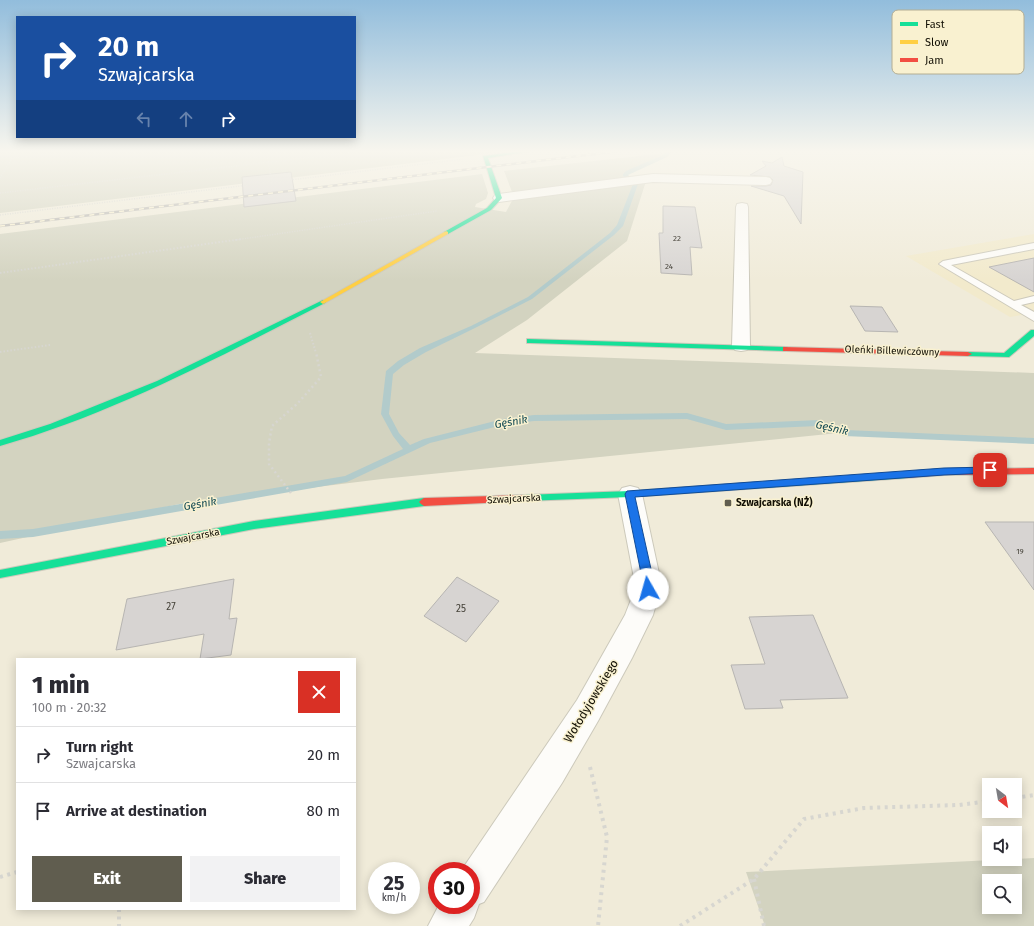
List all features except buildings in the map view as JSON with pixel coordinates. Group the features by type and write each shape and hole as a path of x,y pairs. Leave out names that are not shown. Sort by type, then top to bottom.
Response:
{"street":[{"path":"498,194 499,198"},
{"path":"0,443 53,426 160,383 252,339 300,314 488,209 499,198 527,194"},
{"path":"741,346 742,207"},
{"name":"Oleńki Billewiczówny","path":"530,341 741,346 1006,355 1034,332"},
{"name":"Szwajcarska","path":"0,574 254,525 410,503 630,494 944,472 1034,471"},
{"name":"Wołodyjowskiego","path":"480,875 603,686 634,625 648,589 630,494"},
{"path":"447,926 455,914"}],"lane":[{"path":"1034,246 943,264 1013,304 1034,318"},
{"path":"1013,304 1034,300"}],"path":[{"path":"0,215 171,194"},
{"path":"0,272 438,211"},
{"path":"295,498 269,464 269,443 272,426 289,414 307,396 321,378 313,339 300,314"},
{"path":"0,352 50,345"},
{"path":"579,723 607,837 598,926"},
{"path":"1022,797 1034,795"},
{"path":"680,926 754,879 804,819 864,808 959,805 982,802"},
{"path":"0,877 16,872"},
{"path":"754,879 764,926"},
{"path":"118,926 119,910"}],"shaded area":[{"path":"1034,234 1034,313 1010,317 906,256"}],"green space":[{"path":"0,194 155,194 0,213"},
{"path":"320,194 488,194 486,199 476,204 475,207 506,212 514,197 513,194 642,194 627,241 527,320 475,353 1034,373 1034,443 838,433 382,479 179,504 0,543 0,234"},
{"path":"1034,858 1034,926 765,926 746,872 982,861 982,866 1022,866 1022,859"}],"waterway":[{"path":"409,450 396,434 385,414 389,373 401,363 423,350 530,298 612,234 620,226 632,194"},
{"name":"Gęśnik","path":"409,450 427,441 503,422 534,418 687,416 726,427 819,423 844,433 1034,441"},
{"name":"Gęśnik","path":"0,535 33,533 347,479 409,450"}],"railway":[{"path":"0,226 262,194"}],"traffic: fast":[{"path":"446,233 489,209 499,198 498,194"},
{"path":"0,443 53,426 160,383 323,302"},
{"path":"968,354 1006,355 1034,332"},
{"path":"530,341 786,349"},
{"path":"524,498 630,494 906,475"},
{"path":"0,574 254,525 424,502"}],"traffic: slow":[{"path":"323,302 446,233"}],"traffic: jam":[{"path":"786,349 968,354"},
{"path":"906,475 944,472 1034,471"},
{"path":"424,502 524,498"}],"place":[{"name":"Szwajcarska (NŻ)","path":"728,503"}],"route":[{"path":"648,589 630,494 990,470"}]}
